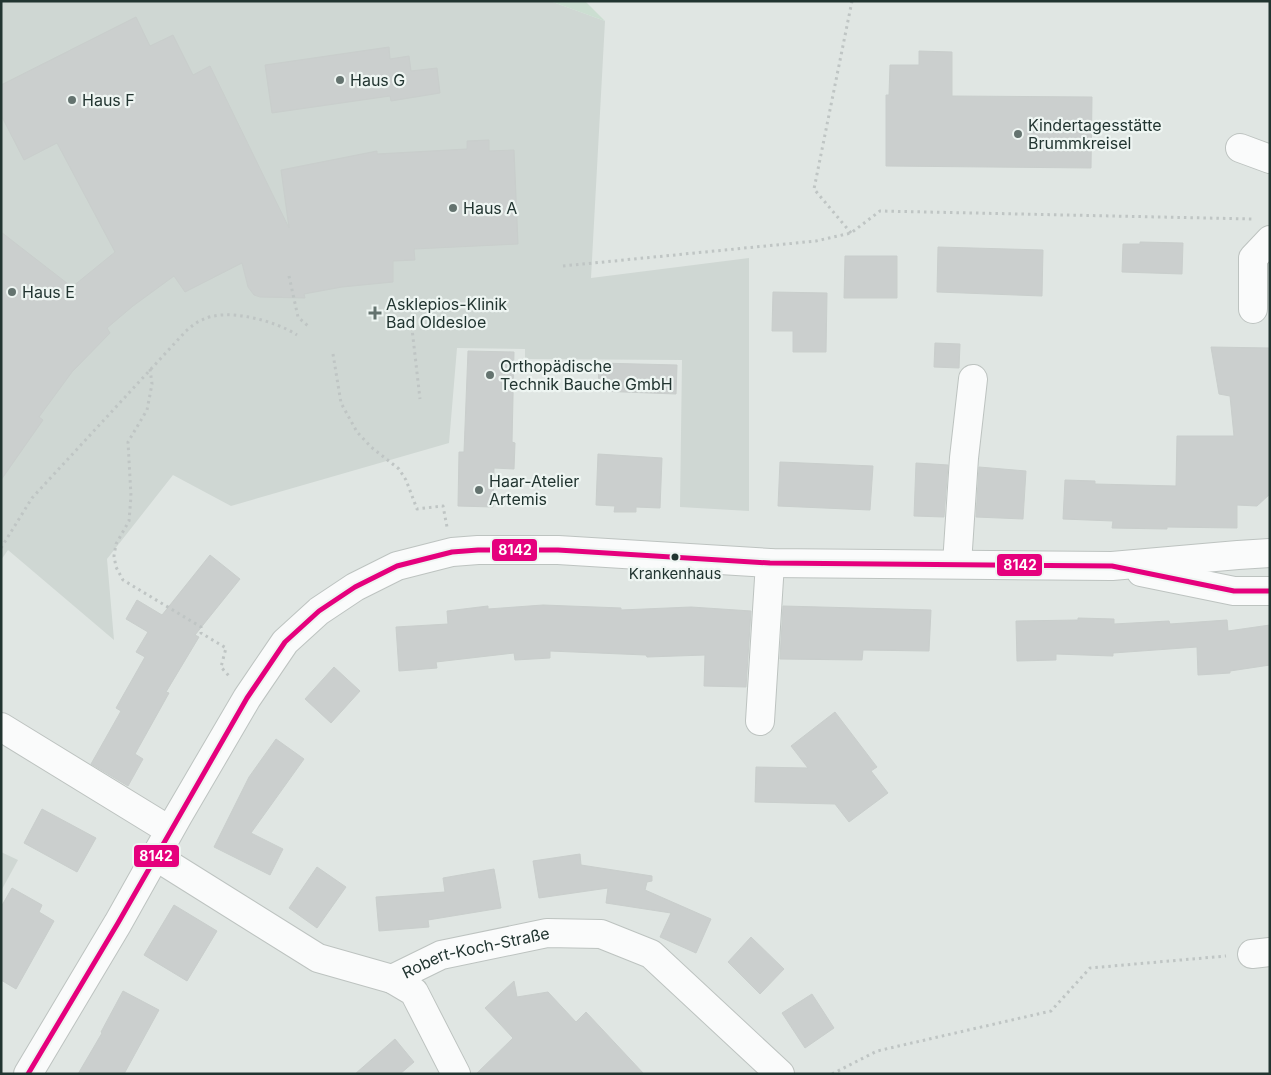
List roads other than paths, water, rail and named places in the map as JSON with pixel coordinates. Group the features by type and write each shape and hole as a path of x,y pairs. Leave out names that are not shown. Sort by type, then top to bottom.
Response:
{"street":[{"path":"1240,148 1270,159"},
{"path":"1254,309 1253,258 1262,229"},
{"path":"957,564 964,458 973,379"},
{"path":"28,1074 118,923 169,830 247,698 285,642 319,610 355,587 397,566 452,552 478,550 558,550 770,563 1112,566 1238,554 1270,553"},
{"path":"760,721 770,563"},
{"path":"1112,566 1234,591 1270,591"},
{"path":"1,727 169,830"},
{"name":"Robert-Koch-Straße","path":"156,856 318,958 392,979 441,956 547,933 602,934 651,954 780,1074"},
{"path":"392,979 414,992 456,1074"}],"place":[{"name":"Haus G","path":"340,80"},
{"name":"Haus F","path":"72,100"},
{"name":"Kindertagesstätte Brummkreisel","path":"1018,134"},
{"name":"Haus A","path":"453,208"},
{"name":"Haus E","path":"12,292"},
{"name":"Asklepios-Klinik Bad Oldesloe","path":"375,313"},
{"name":"Orthopädische Technik Bauche GmbH","path":"490,375"},
{"name":"Haar-Atelier Artemis","path":"479,490"},
{"name":"Krankenhaus","path":"675,557"}]}
